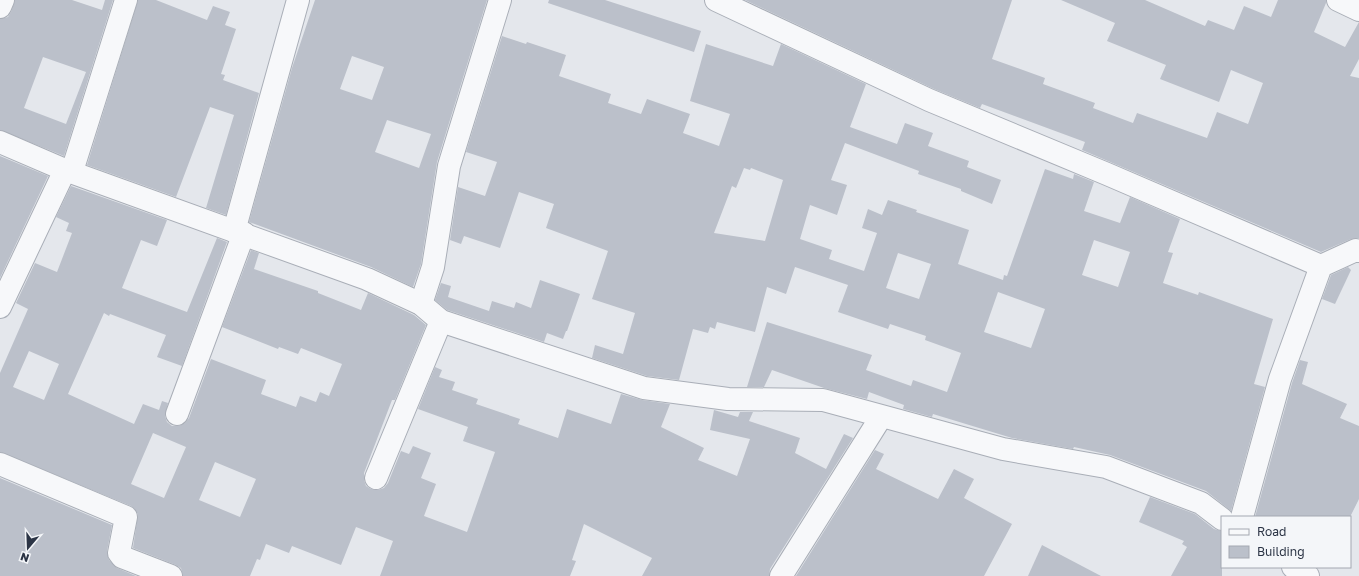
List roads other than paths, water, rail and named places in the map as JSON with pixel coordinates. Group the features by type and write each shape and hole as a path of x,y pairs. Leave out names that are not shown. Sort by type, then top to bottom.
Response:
{"street":[{"path":"0,7 3,0"},
{"path":"0,307 65,170 74,164 126,0"},
{"path":"177,414 239,232 298,0"},
{"path":"421,304 433,267 449,166 500,0"},
{"path":"716,0 929,100 1107,174 1321,266"},
{"path":"1338,0 1359,10"},
{"path":"0,142 65,170 367,278 421,304 441,321 644,388 728,399 823,400 1003,449 1106,467 1200,503 1221,518"},
{"path":"1242,516 1280,379 1321,266 1356,250 1359,251"},
{"path":"376,478 441,321"},
{"path":"781,576 881,417"},
{"path":"0,464 126,517 120,553 122,557 170,576"},
{"path":"1295,568 1308,576"}]}
